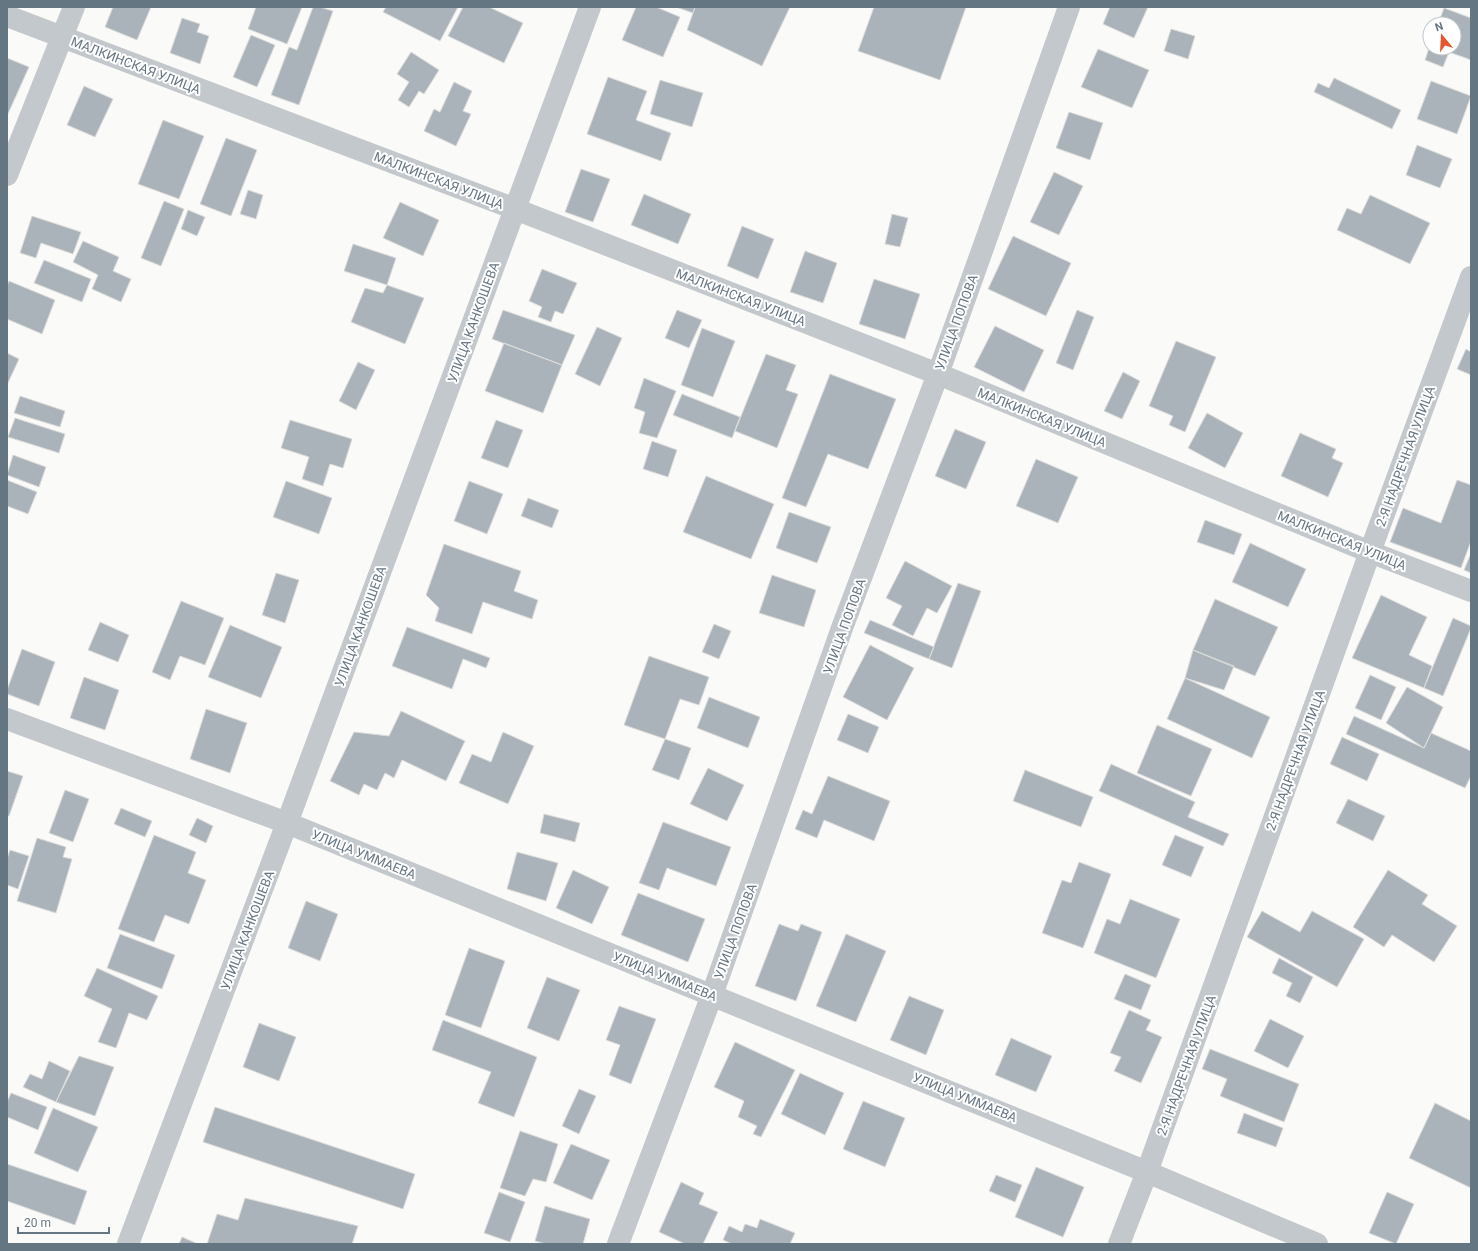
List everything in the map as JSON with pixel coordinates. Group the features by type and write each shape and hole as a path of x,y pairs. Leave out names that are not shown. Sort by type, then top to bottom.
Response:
{"street":[{"path":"7,175 74,7"},
{"name":"УЛИЦА КАНКОШЕВА","path":"128,1244 287,824 590,7"},
{"name":"УЛИЦА ПОПОВА","path":"618,1244 712,995 842,628 938,374 1069,7"},
{"name":"МАЛКИНСКАЯ УЛИЦА","path":"7,16 515,209 938,374 1370,552 1471,591"},
{"name":"2-Я НАДРЕЧНАЯ УЛИЦА","path":"1119,1244 1148,1172 1370,552 1471,277"},
{"name":"УЛИЦА УММАЕВА","path":"7,719 287,824 1148,1172 1317,1244"}],"building":[{"path":"113,7 151,7 137,40 105,27"},
{"path":"256,7 302,7 287,44 248,29"},
{"path":"313,7 320,7 333,11 299,105 271,95 289,47 297,50"},
{"path":"386,7 458,7 440,41 383,12"},
{"path":"463,7 489,7 523,23 504,63 448,36"},
{"path":"636,7 656,7 680,17 663,57 622,40"},
{"path":"676,7 695,7 693,13"},
{"path":"695,7 790,7 762,66 687,30"},
{"path":"874,7 966,7 940,80 858,51"},
{"path":"1110,7 1148,7 1134,38 1103,24"},
{"path":"1444,8 1471,18 1471,60 1460,56 1462,56 1462,16 1441,16"},
{"path":"182,18 200,24 197,32 209,36 200,64 170,53"},
{"path":"1171,29 1195,36 1188,59 1164,51"},
{"path":"251,35 275,45 257,87 233,77"},
{"path":"1098,49 1149,70 1132,108 1081,87"},
{"path":"411,52 439,70 424,94 419,91 409,107 398,100 409,82 397,74"},
{"path":"1426,56 1447,56 1443,67 1425,60"},
{"path":"7,58 29,67 7,116"},
{"path":"608,77 647,91 636,120 671,133 661,161 587,134"},
{"path":"1334,78 1401,110 1392,129 1314,92 1318,83 1329,88"},
{"path":"660,80 703,93 692,127 650,114"},
{"path":"1431,81 1471,96 1457,134 1417,119"},
{"path":"454,82 472,91 463,111 471,114 456,146 424,131 434,109 440,112"},
{"path":"84,86 113,99 95,137 67,125"},
{"path":"1069,112 1103,123 1090,160 1056,148"},
{"path":"163,120 204,136 179,199 138,184"},
{"path":"226,138 257,150 231,216 200,204"},
{"path":"1417,145 1452,159 1440,188 1406,175"},
{"path":"581,169 610,179 593,222 565,212"},
{"path":"1054,172 1083,186 1059,235 1030,222"},
{"path":"248,190 263,195 256,219 240,214"},
{"path":"644,194 691,214 678,244 631,225"},
{"path":"1370,195 1430,223 1410,264 1337,230 1347,208 1361,214"},
{"path":"164,201 184,209 161,266 141,258"},
{"path":"400,202 439,220 423,256 383,238"},
{"path":"188,210 205,217 197,236 181,229"},
{"path":"892,214 908,218 900,247 885,244"},
{"path":"32,216 81,232 73,254 41,243 36,258 20,253"},
{"path":"742,226 774,239 758,279 727,266"},
{"path":"1013,236 1071,263 1046,316 988,289"},
{"path":"83,241 119,257 113,271 131,279 121,302 92,289 98,275 73,262"},
{"path":"353,244 396,258 387,285 344,271"},
{"path":"805,251 837,263 823,303 790,292"},
{"path":"44,260 91,279 82,302 34,283"},
{"path":"542,269 577,283 563,314 555,311 551,322 538,317 542,307 529,301"},
{"path":"874,279 920,294 905,339 859,324"},
{"path":"9,281 55,300 42,334 7,319 7,286"},
{"path":"387,285 424,298 405,344 351,322 365,288 383,293"},
{"path":"503,310 575,335 562,365 492,339"},
{"path":"677,310 702,320 689,348 665,338"},
{"path":"1077,310 1094,317 1073,370 1056,363"},
{"path":"995,326 1044,350 1024,392 974,367"},
{"path":"597,327 622,338 600,386 575,374"},
{"path":"702,328 735,341 713,397 681,385"},
{"path":"1176,341 1216,357 1185,432 1169,425 1173,416 1149,406"},
{"path":"504,343 562,365 543,413 485,391"},
{"path":"1466,349 1471,352 1471,375 1457,369"},
{"path":"7,353 19,359 7,385"},
{"path":"766,354 796,365 786,390 798,394 777,448 735,431"},
{"path":"358,362 375,370 356,410 339,401"},
{"path":"1123,372 1140,381 1122,419 1104,411"},
{"path":"830,374 896,399 868,469 828,454 806,507 782,498"},
{"path":"644,378 676,391 657,438 639,433 645,412 634,408"},
{"path":"682,394 740,417 732,438 673,415"},
{"path":"20,396 65,411 60,427 14,413"},
{"path":"1207,413 1243,433 1225,468 1188,448"},
{"path":"15,418 65,434 59,453 8,437"},
{"path":"290,420 352,439 343,468 330,464 323,486 302,479 309,457 281,448"},
{"path":"496,420 523,430 508,468 481,458"},
{"path":"955,429 986,442 966,489 935,476"},
{"path":"1300,433 1336,449 1332,458 1343,463 1328,497 1281,476"},
{"path":"652,441 677,450 668,477 643,469"},
{"path":"13,455 46,467 39,487 7,475"},
{"path":"1036,459 1078,477 1058,523 1016,506"},
{"path":"706,476 774,504 751,559 683,532"},
{"path":"7,480 37,492 28,514 7,506"},
{"path":"1457,480 1471,485 1471,541 1461,568 1390,542 1403,508 1441,523"},
{"path":"286,481 332,498 319,534 273,517"},
{"path":"469,481 503,494 487,534 454,521"},
{"path":"528,498 559,510 552,528 521,516"},
{"path":"789,512 831,527 817,563 776,548"},
{"path":"1205,520 1242,534 1234,555 1197,542"},
{"path":"1250,543 1306,569 1288,607 1232,582"},
{"path":"444,544 521,571 514,591 538,600 532,619 483,602 472,634 435,621 439,608 426,595"},
{"path":"1471,553 1471,573 1464,570"},
{"path":"905,561 952,586 937,613 927,608 913,636 892,625 902,606 886,598"},
{"path":"276,573 299,580 285,623 262,615"},
{"path":"772,575 816,590 804,627 759,613"},
{"path":"958,583 981,591 952,668 929,659"},
{"path":"1381,595 1427,617 1409,655 1432,666 1424,688 1352,658"},
{"path":"1215,599 1278,627 1255,676 1193,650"},
{"path":"181,601 224,618 205,665 180,656 170,680 152,672"},
{"path":"1453,618 1471,626 1471,628 1443,696 1424,688"},
{"path":"870,620 934,647 929,659 864,633"},
{"path":"100,622 129,635 118,662 88,650"},
{"path":"714,624 731,631 719,659 702,652"},
{"path":"230,625 282,647 261,698 208,677"},
{"path":"407,627 490,658 486,668 463,659 452,689 392,666"},
{"path":"870,645 914,668 887,720 843,697"},
{"path":"22,649 55,662 39,706 7,694 7,690"},
{"path":"1193,650 1234,666 1224,690 1185,678"},
{"path":"649,656 709,677 699,705 680,699 665,739 624,725"},
{"path":"1370,675 1396,687 1381,720 1355,708"},
{"path":"84,677 119,690 105,730 70,718"},
{"path":"1185,678 1270,717 1252,758 1167,719"},
{"path":"1407,687 1443,707 1424,748 1386,723"},
{"path":"709,697 760,717 748,748 697,728"},
{"path":"206,709 247,723 230,773 190,759"},
{"path":"401,711 465,741 446,781 402,760 394,778 385,773 377,790 364,784 359,795 330,781 354,732 389,736"},
{"path":"848,714 879,727 868,753 837,740"},
{"path":"1354,716 1424,748 1431,733 1471,751 1471,776 1465,788 1346,734"},
{"path":"1157,725 1212,749 1191,796 1137,773"},
{"path":"503,732 534,746 508,804 459,783 472,754 491,762"},
{"path":"1342,737 1379,754 1367,781 1330,764"},
{"path":"665,739 691,748 679,780 652,770"},
{"path":"1111,764 1195,802 1188,817 1229,834 1223,846 1099,791"},
{"path":"708,768 744,785 727,821 690,804"},
{"path":"1025,770 1093,797 1081,827 1013,801"},
{"path":"7,771 23,776 9,816 7,816"},
{"path":"828,776 890,801 874,841 824,820 817,838 795,829 803,810 812,814"},
{"path":"65,790 89,799 73,842 49,833"},
{"path":"1348,799 1385,816 1373,841 1336,823"},
{"path":"121,808 152,821 145,837 114,824"},
{"path":"544,814 580,823 575,842 540,833"},
{"path":"197,818 213,826 206,843 189,835"},
{"path":"663,822 731,847 716,886 667,868 659,890 639,883"},
{"path":"154,835 196,852 188,873 206,880 189,924 165,915 154,942 118,929"},
{"path":"1175,835 1204,847 1191,877 1162,865"},
{"path":"37,838 66,847 63,857 72,859 56,913 17,901"},
{"path":"10,850 29,856 18,889 7,885 7,859"},
{"path":"517,852 558,863 546,901 507,889"},
{"path":"1079,862 1111,874 1083,948 1042,933 1062,880 1071,883"},
{"path":"573,870 609,887 592,924 556,908"},
{"path":"1388,870 1428,895 1422,904 1457,926 1434,962 1392,935 1384,947 1353,927"},
{"path":"638,893 705,919 688,962 621,935"},
{"path":"1130,899 1180,919 1156,978 1094,953 1107,919 1120,924"},
{"path":"306,901 338,914 320,961 288,948"},
{"path":"1262,911 1300,932 1312,911 1364,939 1337,987 1247,937"},
{"path":"779,924 798,931 801,924 822,932 796,1001 755,986"},
{"path":"120,934 175,955 162,989 107,968"},
{"path":"846,934 886,951 856,1022 816,1006"},
{"path":"469,948 505,961 481,1028 445,1015"},
{"path":"1279,958 1313,977 1300,1003 1286,996 1292,983 1272,973"},
{"path":"97,968 158,996 147,1020 129,1013 116,1048 98,1042 112,1009 84,996"},
{"path":"1125,974 1151,985 1141,1010 1114,999"},
{"path":"547,977 580,990 559,1041 527,1028"},
{"path":"909,996 944,1010 926,1055 890,1040"},
{"path":"619,1006 656,1019 631,1084 609,1075 620,1045 606,1040"},
{"path":"1129,1010 1151,1020 1146,1030 1162,1037 1141,1083 1114,1071 1121,1057 1110,1053"},
{"path":"1270,1019 1304,1036 1288,1068 1254,1051"},
{"path":"443,1020 537,1057 514,1117 478,1103 491,1072 432,1050"},
{"path":"259,1023 296,1037 279,1081 243,1067"},
{"path":"1011,1038 1052,1056 1036,1092 995,1075"},
{"path":"735,1042 795,1070 761,1137 753,1134 757,1126 738,1117 744,1101 714,1087"},
{"path":"1210,1049 1299,1084 1284,1122 1220,1096 1227,1079 1202,1069"},
{"path":"79,1056 114,1067 95,1116 56,1102"},
{"path":"49,1061 70,1071 56,1102 23,1087 30,1074 42,1079"},
{"path":"800,1073 844,1093 825,1135 781,1114"},
{"path":"579,1089 596,1096 579,1134 562,1126"},
{"path":"11,1093 47,1107 38,1130 7,1117 7,1102"},
{"path":"863,1101 905,1118 885,1167 843,1149"},
{"path":"1435,1103 1471,1121 1471,1188 1409,1158"},
{"path":"215,1107 415,1174 403,1209 203,1142"},
{"path":"53,1108 98,1127 78,1172 34,1153"},
{"path":"1244,1113 1283,1128 1276,1147 1237,1133"},
{"path":"520,1131 558,1144 546,1182 533,1179 525,1196 500,1188"},
{"path":"571,1144 610,1160 592,1200 553,1183"},
{"path":"7,1164 87,1191 75,1225 7,1201"},
{"path":"1036,1167 1084,1187 1063,1237 1015,1217"},
{"path":"996,1175 1022,1185 1015,1202 989,1191"},
{"path":"681,1182 704,1193 699,1204 718,1212 703,1244 685,1244 659,1232"},
{"path":"499,1192 525,1202 510,1242 484,1233"},
{"path":"1387,1192 1414,1204 1396,1244 1369,1233"},
{"path":"245,1198 358,1226 352,1244 207,1244 217,1214 238,1220"},
{"path":"545,1206 590,1219 583,1244 546,1244 535,1241"},
{"path":"760,1219 795,1233 790,1244 732,1244 723,1240 729,1226 742,1232 745,1224 757,1228"},
{"path":"182,1237 198,1244 179,1244"}]}
